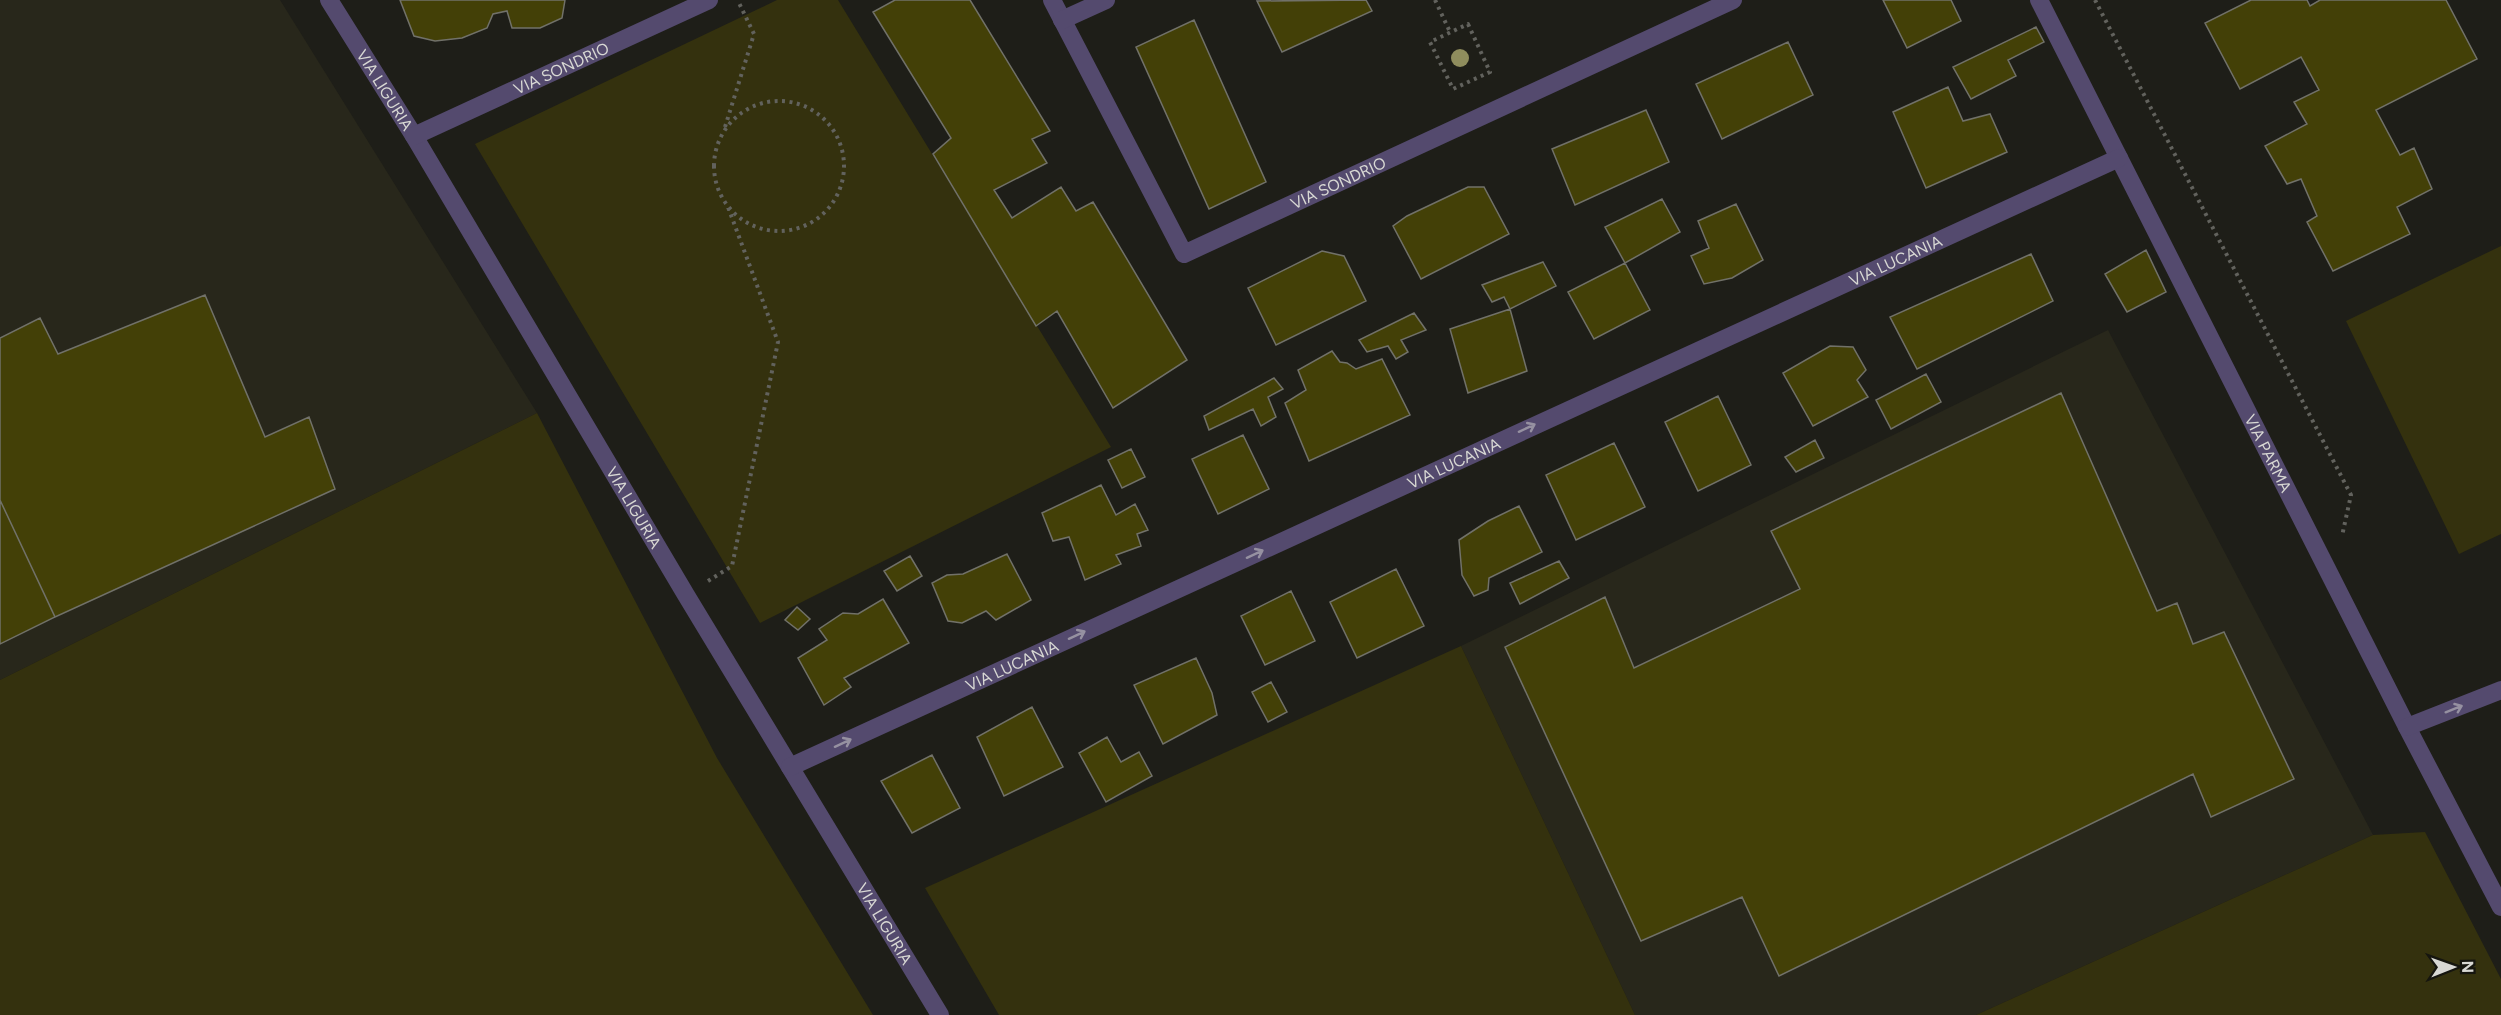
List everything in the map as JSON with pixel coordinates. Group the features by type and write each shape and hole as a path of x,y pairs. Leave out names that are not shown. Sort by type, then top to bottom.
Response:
{"street":[{"name":"VIA LIGURIA","path":"329,0 414,136 686,595 940,1015"},
{"name":"VIA SONDRIO","path":"414,136 709,0"},
{"name":"VIA SONDRIO","path":"1052,0 1184,254 1733,0"},
{"path":"1062,20 1106,0"},
{"name":"VIA PARMA","path":"2039,0 2407,727 2501,907"},
{"name":"VIA LUCANIA","path":"790,767 2119,158"},
{"path":"2407,727 2501,690"}],"path":[{"path":"686,595 732,566 778,342 728,207 718,189 713,168 716,147 725,129 754,34 738,0"},
{"path":"1435,0 1450,32"},
{"path":"2095,0 2351,495 2341,540"},
{"path":"1468,24 1490,72 1453,89 1430,42 1450,32 1468,24"},
{"path":"725,129 739,113 757,103 778,100 798,102 818,112 834,129 843,150 845,172 839,194 825,213 807,226 785,231 763,230 744,221 728,207"}],"shaded area":[{"path":"0,0 280,0 537,413 0,680"},
{"path":"777,0 838,0 1111,447 760,623 475,144"},
{"path":"2501,246 2501,534 2459,554 2346,321"},
{"path":"2108,330 2373,835 1976,1015 1635,1015 1461,646"},
{"path":"537,413 717,758 873,1015 0,1015 0,680"},
{"path":"1461,646 1635,1015 999,1015 925,888"},
{"path":"2425,832 2501,979 2501,1015 1976,1015 2373,835"}],"building":[{"path":"400,0 565,0 562,18 540,28 512,28 507,11 493,14 487,28 462,38 435,41 414,36"},
{"path":"895,0 970,0 1050,131 1032,139 1047,163 994,190 1012,218 1061,187 1076,211 1093,202 1187,360 1113,408 1057,311 1036,326 933,154 951,138 873,12"},
{"path":"1366,0 1372,11 1282,52 1257,1"},
{"path":"1883,0 1951,0 1961,21 1907,48"},
{"path":"2251,0 2307,0 2310,6 2320,0 2446,0 2477,59 2376,110 2400,155 2414,148 2432,189 2397,207 2410,234 2333,271 2307,222 2317,216 2301,179 2287,184 2265,146 2307,124 2294,102 2319,90 2301,57 2240,89 2205,23"},
{"path":"1194,20 1266,182 1209,209 1136,47"},
{"path":"2036,27 2044,42 2008,60 2016,76 1971,99 1953,67"},
{"path":"1788,42 1813,95 1722,139 1696,84"},
{"path":"1948,87 1963,121 1990,114 2007,152 1926,188 1893,112"},
{"path":"1646,110 1669,162 1575,205 1552,149"},
{"path":"1468,187 1484,187 1509,234 1421,279 1393,226 1407,216"},
{"path":"1662,199 1680,232 1625,263 1605,227"},
{"path":"1736,204 1763,260 1732,278 1704,284 1691,256 1709,248 1698,221"},
{"path":"2146,250 2166,292 2127,312 2105,274"},
{"path":"1322,251 1344,256 1366,301 1276,345 1248,288"},
{"path":"2031,254 2053,301 1917,369 1890,317"},
{"path":"1543,262 1556,286 1510,309 1504,297 1492,302 1482,285"},
{"path":"1625,263 1650,310 1594,339 1568,292"},
{"path":"205,295 265,437 309,417 335,489 55,617 0,500 0,338 40,318 58,354"},
{"path":"1510,309 1527,371 1468,393 1450,329"},
{"path":"1414,313 1426,330 1401,340 1408,352 1396,359 1388,346 1367,352 1359,340"},
{"path":"1830,346 1853,347 1866,370 1857,380 1868,397 1813,426 1783,373"},
{"path":"1332,351 1340,362 1347,363 1356,369 1382,359 1410,415 1309,461 1285,403 1306,390 1298,370"},
{"path":"1926,374 1941,402 1891,429 1876,400"},
{"path":"1274,378 1283,389 1268,397 1276,417 1261,426 1253,409 1209,430 1204,416"},
{"path":"2061,393 2157,611 2177,603 2193,644 2224,632 2294,779 2211,817 2193,774 1779,976 1742,897 1641,941 1505,647 1605,597 1634,668 1800,589 1771,531"},
{"path":"1718,396 1751,465 1698,491 1665,422"},
{"path":"1243,435 1269,489 1218,514 1192,459"},
{"path":"1815,440 1824,458 1796,472 1785,457"},
{"path":"1614,443 1645,507 1576,540 1546,475"},
{"path":"1131,449 1145,477 1122,488 1108,460"},
{"path":"1101,485 1116,515 1135,504 1148,530 1137,534 1141,546 1116,555 1121,564 1085,580 1069,537 1053,541 1042,513"},
{"path":"0,500 55,617 0,644"},
{"path":"1519,506 1542,552 1489,578 1488,590 1474,596 1462,575 1459,540 1488,521"},
{"path":"1007,554 1031,600 996,620 986,611 962,623 948,621 932,583 947,575 963,574"},
{"path":"910,556 922,576 897,591 884,571"},
{"path":"1559,561 1569,578 1520,604 1510,583"},
{"path":"1396,569 1424,626 1357,658 1330,602"},
{"path":"1291,591 1315,641 1265,665 1241,616"},
{"path":"883,599 909,643 844,678 851,687 824,705 798,658 827,640 819,629 843,613 858,614"},
{"path":"797,607 810,619 798,630 785,620"},
{"path":"1196,658 1212,693 1217,715 1163,744 1134,685"},
{"path":"1271,682 1287,712 1268,722 1252,692"},
{"path":"1032,707 1063,767 1004,796 977,737"},
{"path":"1107,737 1121,762 1139,752 1152,776 1106,802 1079,753"},
{"path":"932,755 960,808 912,833 881,781"}]}
